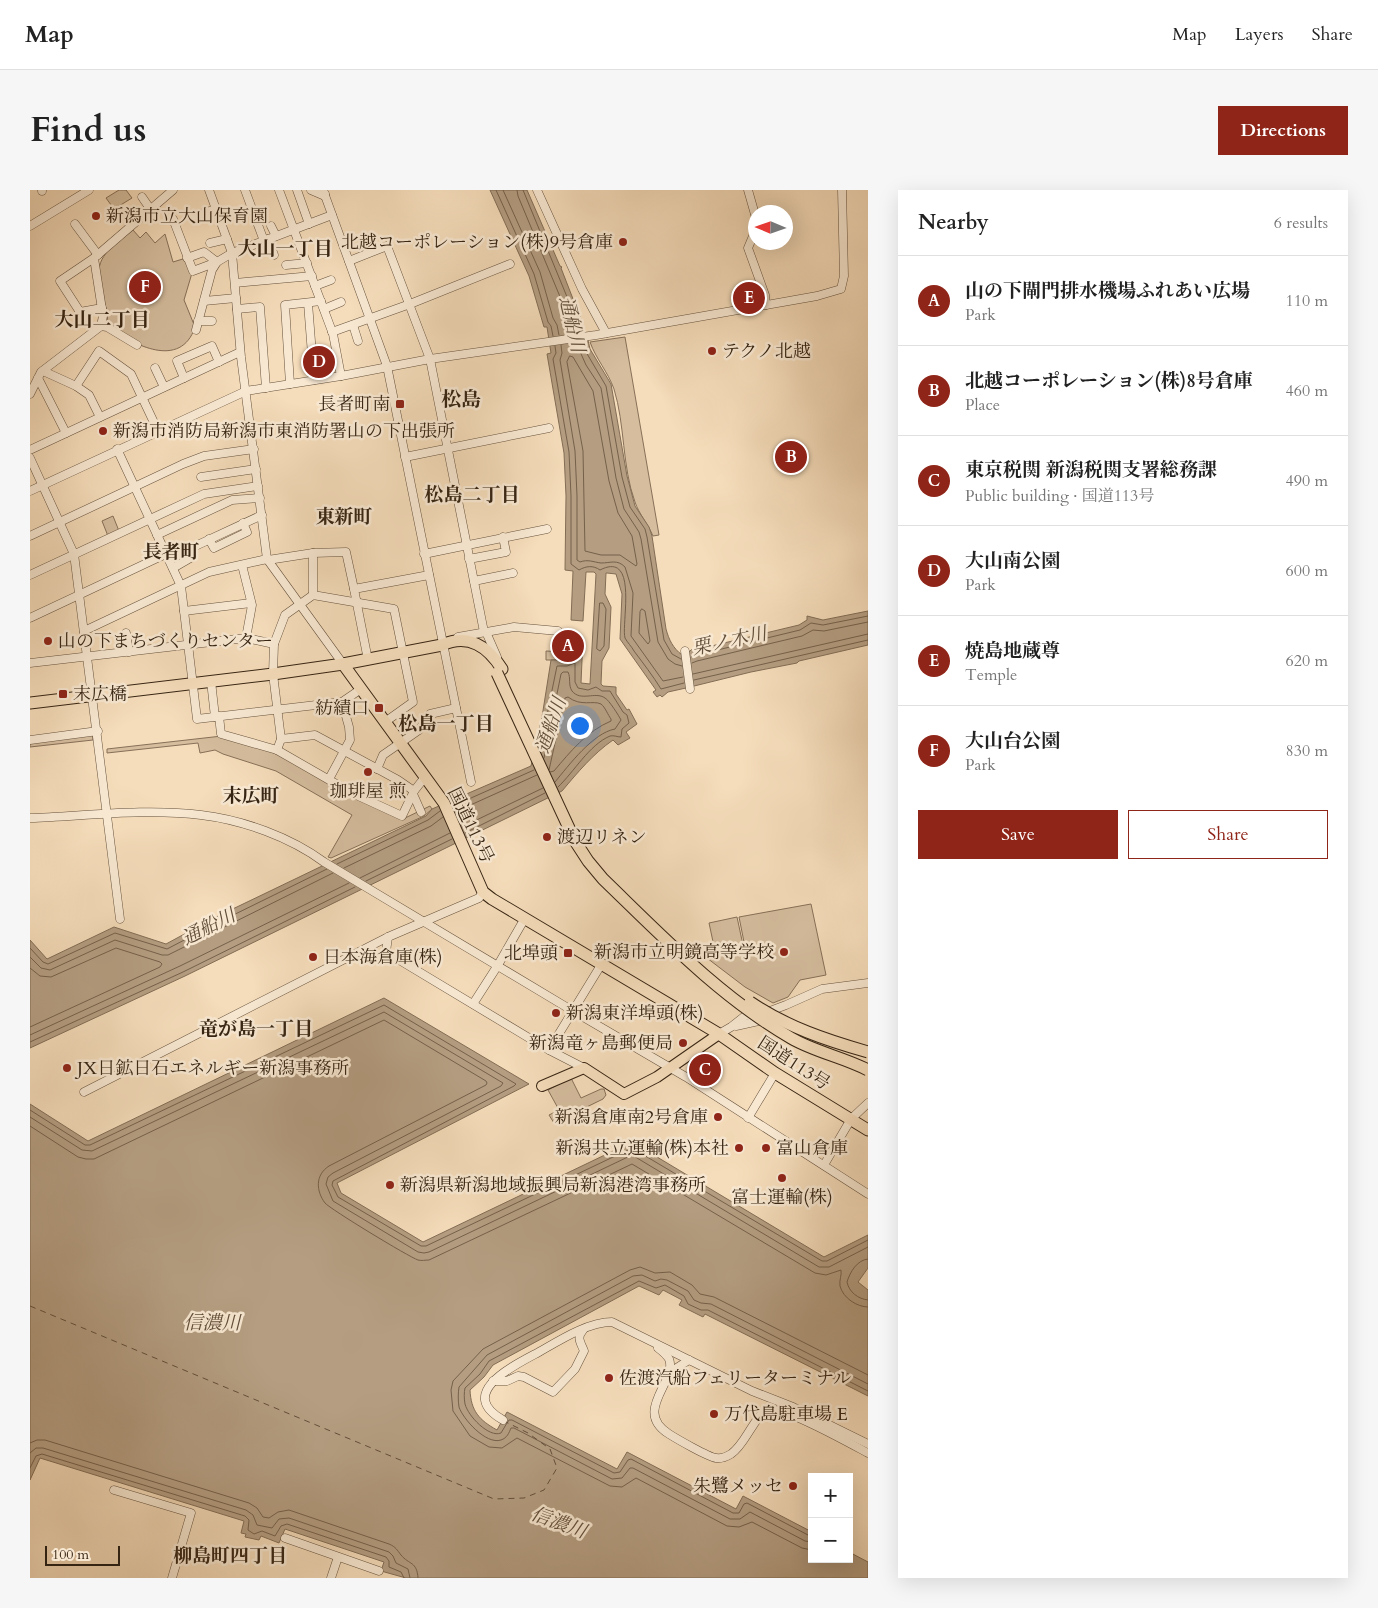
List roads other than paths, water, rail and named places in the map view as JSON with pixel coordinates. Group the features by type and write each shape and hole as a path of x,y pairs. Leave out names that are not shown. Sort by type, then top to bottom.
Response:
{"highway":[{"path":"30,703 344,664 442,645 456,640 473,643 492,655 575,841 602,879 704,974 738,1002 796,1041 868,1070"},
{"name":"国道113号","path":"344,664 444,803 483,892 601,965 719,1034 775,1073 868,1130"},
{"path":"499,671 580,838 591,857 605,875 708,972 754,1005 792,1026 821,1039 868,1052"}],"main road":[{"path":"542,1086 584,1068 624,1094 657,1077 719,1034"}],"street":[{"path":"30,226 89,190"},
{"path":"102,308 80,312 60,280 96,257 172,190"},
{"path":"209,190 232,252 240,352 268,559 344,664"},
{"path":"245,190 269,239 274,255"},
{"path":"279,190 332,332 341,376"},
{"path":"297,190 309,224"},
{"path":"311,190 324,192 387,366 471,782"},
{"path":"536,190 582,289 606,333"},
{"path":"748,190 752,205"},
{"path":"30,491 117,449 246,391 430,359 596,335 817,296 841,288 844,276 842,190"},
{"path":"142,198 150,210"},
{"path":"194,216 216,209"},
{"path":"173,219 193,271 217,262 232,252 332,215"},
{"path":"30,394 40,374 101,326 103,316 96,257 75,224"},
{"path":"269,239 272,226"},
{"path":"210,243 227,239"},
{"path":"349,262 387,246 410,304 430,359 485,632 499,671"},
{"path":"749,250 766,305"},
{"path":"187,258 204,252 217,262"},
{"path":"286,265 294,261 306,263"},
{"path":"196,330 212,270 217,262"},
{"path":"332,332 410,304 510,264"},
{"path":"235,283 312,276"},
{"path":"315,286 332,280"},
{"path":"204,301 236,298"},
{"path":"290,384 285,305 308,303 322,305 341,302"},
{"path":"308,303 314,380"},
{"path":"237,309 260,307 266,388"},
{"path":"198,321 212,321"},
{"path":"353,325 358,340"},
{"path":"101,326 107,327 137,345"},
{"path":"184,378 177,361 212,346 219,362"},
{"path":"76,386 99,351 131,374 158,431"},
{"path":"30,450 240,352"},
{"path":"155,368 164,387"},
{"path":"40,374 76,386 89,395 100,418"},
{"path":"40,374 66,433"},
{"path":"406,457 549,428"},
{"path":"117,449 180,586 197,719 342,702 361,689"},
{"path":"30,536 204,456 254,449"},
{"path":"30,458 74,554 98,731 120,919"},
{"path":"201,477 256,469"},
{"path":"30,575 204,494 258,486"},
{"path":"157,535 232,500 260,498"},
{"path":"187,502 194,518"},
{"path":"173,568 192,557 189,549 262,515"},
{"path":"424,554 547,529"},
{"path":"470,559 506,552 503,537"},
{"path":"313,552 313,595"},
{"path":"84,630 208,572 268,559 313,552 346,552 368,660"},
{"path":"30,618 166,554"},
{"path":"242,565 251,603 246,638"},
{"path":"474,581 513,573"},
{"path":"354,589 428,575"},
{"path":"277,750 282,739 273,674 274,644 285,615 313,595 394,609 413,702 385,722"},
{"path":"184,611 251,603"},
{"path":"442,645 444,640 514,627 558,631"},
{"path":"126,633 129,652"},
{"path":"30,663 246,638 274,644"},
{"path":"685,651 690,689"},
{"path":"211,682 221,734 277,750 352,793 402,816 425,777"},
{"path":"329,779 350,740 342,702"},
{"path":"377,769 383,755 419,730 430,714 456,708"},
{"path":"30,740 98,731"},
{"path":"282,739 315,735 377,769 414,793 421,812"},
{"path":"30,818 163,813 201,815 230,821 276,836 313,854 670,1068 868,1194"},
{"path":"84,1092 388,937 478,898 483,892"},
{"path":"473,1004 525,918"},
{"path":"388,937 386,952 549,1050 584,1068"},
{"path":"549,1050 601,965"},
{"path":"719,1034 731,1027 761,1021 772,1016 786,1005 822,989 868,984"},
{"path":"748,1118 775,1073"},
{"path":"824,1165 851,1119 868,1103"},
{"path":"503,1420 492,1414 486,1403 487,1390 492,1381 503,1372 575,1332 599,1322 612,1322 868,1444"},
{"path":"492,1381 507,1381 518,1376 524,1377 553,1392 575,1369 584,1351 579,1340 580,1333 583,1330"},
{"path":"649,1340 665,1353 670,1361 669,1370 655,1412 659,1427 668,1434 713,1458 724,1458 734,1451 760,1416 767,1410 783,1412 868,1453"},
{"path":"662,1388 675,1370 689,1360"},
{"path":"758,1393 766,1402 767,1410"},
{"path":"114,1490 191,1513 172,1578"},
{"path":"285,1538 379,1571"},
{"path":"331,1578 338,1557"}],"water":[{"name":"通船川","path":"490,190 527,190 562,267 582,322 580,322 582,336 587,336 590,349 611,384 627,476 635,506 649,527 652,536 666,629 676,650 682,655 682,650 686,650 688,653 694,647 699,649 799,625 807,620 807,616 823,620 868,611 868,645 668,692 662,697 660,695 657,697 653,692 656,690 620,639 622,594 616,574 606,573 605,594 611,607 609,648 602,661 601,684 603,686 616,687 616,694 627,710 629,709 637,724 626,732 630,738 618,745 613,740 606,745 562,791 185,976 30,1048 30,940 47,959 114,927 166,944 214,918 426,816 432,809 531,766 542,717 551,660 569,660 570,638 583,638 581,683 590,684 596,574 594,572 586,572 583,621 571,620 573,571 565,570 566,496 564,453 547,354 551,353 547,327 544,327 529,276"},
{"name":"信濃川","path":"384,998 529,1084 337,1183 341,1193 423,1242 632,1142 824,1257 868,1235 868,1268 858,1282 868,1290 868,1396 705,1314 703,1317 679,1305 682,1300 663,1290 659,1295 639,1286 493,1365 484,1377 470,1390 472,1404 477,1414 497,1430 507,1412 617,1469 627,1452 736,1509 743,1496 808,1530 808,1563 853,1563 853,1554 868,1562 868,1578 406,1578 381,1571 384,1562 285,1529 279,1543 261,1536 259,1540 245,1537 246,1534 241,1533 244,1521 40,1458 30,1480 30,1104 88,1141"}],"place":[{"name":"新潟市立大山保育園","path":"96,216"},
{"name":"北越コーポレーション(株)9号倉庫","path":"623,242"},
{"name":"大山台公園","path":"145,287"},
{"name":"焼島地蔵尊","path":"749,298"},
{"name":"テクノ北越","path":"712,351"},
{"name":"大山南公園","path":"319,362"},
{"name":"長者町南","path":"400,404"},
{"name":"新潟市消防局新潟市東消防署山の下出張所","path":"103,431"},
{"name":"北越コーポレーション(株)8号倉庫","path":"791,457"},
{"name":"山の下まちづくりセンター","path":"48,641"},
{"name":"山の下閘門排水機場ふれあい広場","path":"568,646"},
{"name":"末広橋","path":"63,694"},
{"name":"紡績口","path":"379,708"},
{"name":"珈琲屋 煎","path":"368,772"},
{"name":"渡辺リネン","path":"547,837"},
{"name":"新潟市立明鏡高等学校","path":"784,952"},
{"name":"北埠頭","path":"568,953"},
{"name":"日本海倉庫(株)","path":"313,957"},
{"name":"新潟東洋埠頭(株)","path":"556,1013"},
{"name":"新潟竜ヶ島郵便局","path":"683,1043"},
{"name":"JX日鉱日石エネルギー新潟事務所","path":"67,1068"},
{"name":"東京税関 新潟税関支署総務課","path":"705,1070"},
{"name":"新潟倉庫南2号倉庫","path":"718,1117"},
{"name":"新潟共立運輸(株)本社","path":"739,1148"},
{"name":"富山倉庫","path":"766,1148"},
{"name":"富士運輸(株)","path":"782,1178"},
{"name":"新潟県新潟地域振興局新潟港湾事務所","path":"390,1185"},
{"name":"佐渡汽船フェリーターミナル","path":"609,1378"},
{"name":"万代島駐車場 E","path":"714,1414"},
{"name":"朱鷺メッセ","path":"793,1486"}],"district":[{"name":"大山一丁目","path":"285,248"},
{"name":"大山二丁目","path":"102,319"},
{"name":"松島","path":"461,399"},
{"name":"松島二丁目","path":"472,494"},
{"name":"東新町","path":"344,516"},
{"name":"長者町","path":"171,551"},
{"name":"松島一丁目","path":"446,723"},
{"name":"末広町","path":"251,795"},
{"name":"竜が島一丁目","path":"256,1028"},
{"name":"柳島町四丁目","path":"230,1555"}],"water label":[{"name":"栗ノ木川","path":"729,640"}]}
